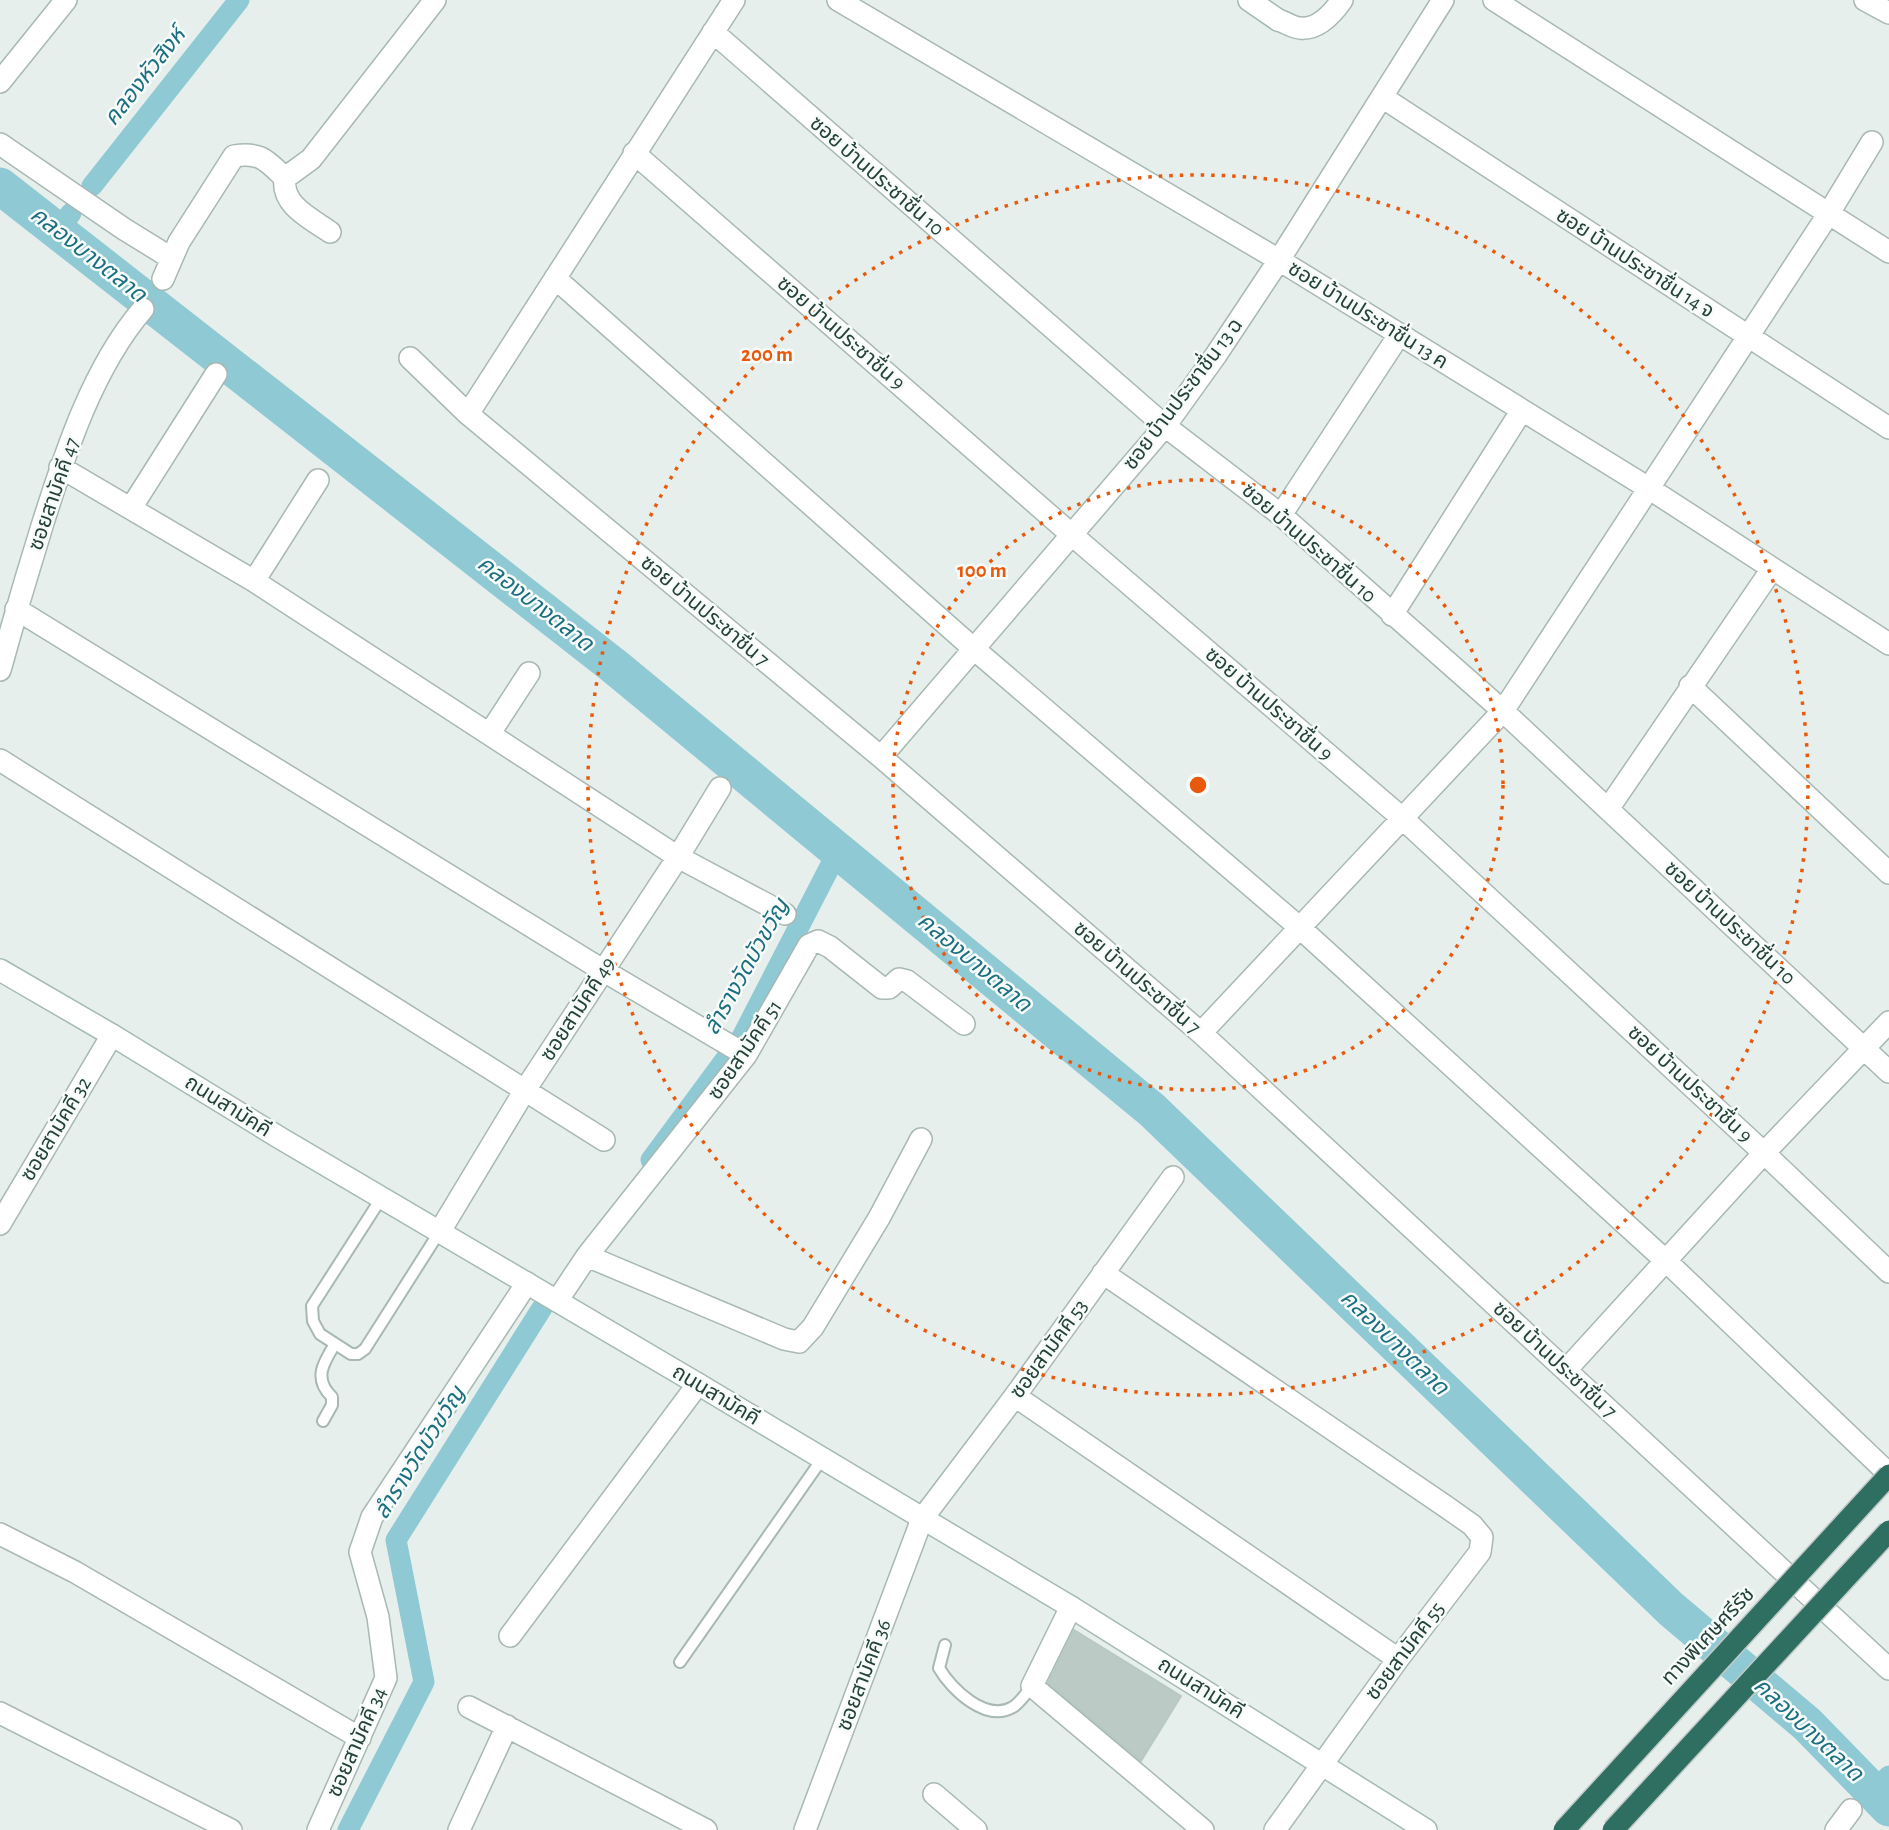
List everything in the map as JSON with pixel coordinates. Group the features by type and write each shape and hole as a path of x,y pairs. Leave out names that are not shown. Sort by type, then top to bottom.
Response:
{"highway":[{"name":"ทางพิเศษศรีรัช","path":"1564,1830 1889,1474"},
{"path":"1613,1830 1889,1531"}],"street":[{"path":"0,82 66,0"},
{"path":"330,232 288,200 283,188 285,178 311,159 435,0"},
{"path":"468,414 734,0"},
{"name":"ซอย บ้านประชาชื่น 13 ค","path":"838,0 1279,260 1650,489 1889,645"},
{"path":"1249,0 1278,20 1301,29 1316,25 1334,12 1342,0"},
{"name":"ซอย บ้านประชาชื่น 13 ฉ","path":"881,757 1165,426 1279,260 1443,0"},
{"path":"1494,0 1889,252"},
{"path":"1865,0 1889,13"},
{"name":"ซอย บ้านประชาชื่น 10","path":"713,32 1165,426 1280,514 1503,711 1889,1072"},
{"name":"ซอย บ้านประชาชื่น 14 จ","path":"1382,97 1889,428"},
{"path":"1201,1033 1503,711 1829,213 1872,142"},
{"path":"0,144 171,258"},
{"name":"ซอย บ้านประชาชื่น 9","path":"635,153 1072,535 1402,818 1889,1272"},
{"path":"163,279 171,258 234,156 262,156 285,178"},
{"path":"555,278 974,649 1299,927 1665,1261 1889,1474"},
{"name":"ซอยสามัคคี 47","path":"0,670 60,467 85,407 128,326 143,309"},
{"path":"1280,514 1399,335"},
{"name":"ซอย บ้านประชาชื่น 7","path":"410,358 468,414 881,757 1201,1033 1889,1670"},
{"path":"131,508 216,373"},
{"path":"1392,615 1522,410"},
{"path":"60,467 254,581 678,857 785,914"},
{"path":"254,581 318,480"},
{"path":"1608,809 1772,569"},
{"path":"16,609 604,971 738,1050"},
{"path":"490,733 529,673"},
{"path":"1690,686 1889,873"},
{"path":"0,760 604,1140"},
{"name":"ซอยสามัคคี 49","path":"440,1231 525,1090 678,857 720,788"},
{"name":"ซอยสามัคคี 51","path":"557,1301 738,1050 809,944 818,941 830,947 882,988 889,988 899,979 906,981 964,1024"},
{"name":"ถนนสามัคคี","path":"0,970 1071,1606 1424,1830"},
{"path":"1566,1370 1764,1153 1889,1022"},
{"name":"ซอยสามัคคี 32","path":"0,1224 112,1035"},
{"path":"587,1256 785,1339 799,1342 813,1327 879,1218 920,1139"},
{"name":"ซอยสามัคคี 53","path":"922,1519 1174,1177"},
{"name":"ซอยสามัคคี 55","path":"1103,1273 1445,1506 1472,1525 1482,1537 1480,1552 1398,1659 1275,1830"},
{"name":"ซอยสามัคคี 34","path":"318,1830 386,1678 378,1617 360,1552 372,1517 527,1283"},
{"path":"510,1636 698,1384"},
{"path":"1015,1395 1398,1659"},
{"name":"ซอยสามัคคี 36","path":"805,1830 922,1519"},
{"path":"0,1534 75,1572 360,1738"},
{"path":"1071,1606 1032,1686 1203,1830"},
{"path":"469,1707 706,1830"},
{"path":"0,1713 230,1830"},
{"path":"459,1830 507,1726"},
{"path":"934,1794 976,1830"},
{"path":"1836,1830 1851,1810"}],"lane":[{"path":"382,1197 313,1306 313,1321 320,1334 351,1354 358,1354 365,1349 440,1231"},
{"path":"323,1422 332,1405 332,1397 324,1389 321,1375 335,1344"},
{"path":"680,1662 822,1459"},
{"path":"945,1645 939,1668 957,1693 976,1706 999,1710 1013,1707 1032,1686"}],"building":[{"path":"1074,1630 1181,1696 1141,1761 1048,1683"}],"waterway":[{"name":"คลองหัวสิงห์","path":"92,186 239,0"},
{"name":"คลองบางตลาด","path":"0,186 614,666 1152,1110 1671,1609 1807,1724 1889,1808"},
{"name":"คลองหัวสิงห์","path":"58,231 71,213"},
{"name":"ลำรางวัดบัวขวัญ","path":"651,1160 742,1037 838,851"},
{"name":"ลำรางวัดบัวขวัญ","path":"348,1830 424,1682 396,1540 542,1308"},
{"path":"1873,1792 1889,1776"}]}
